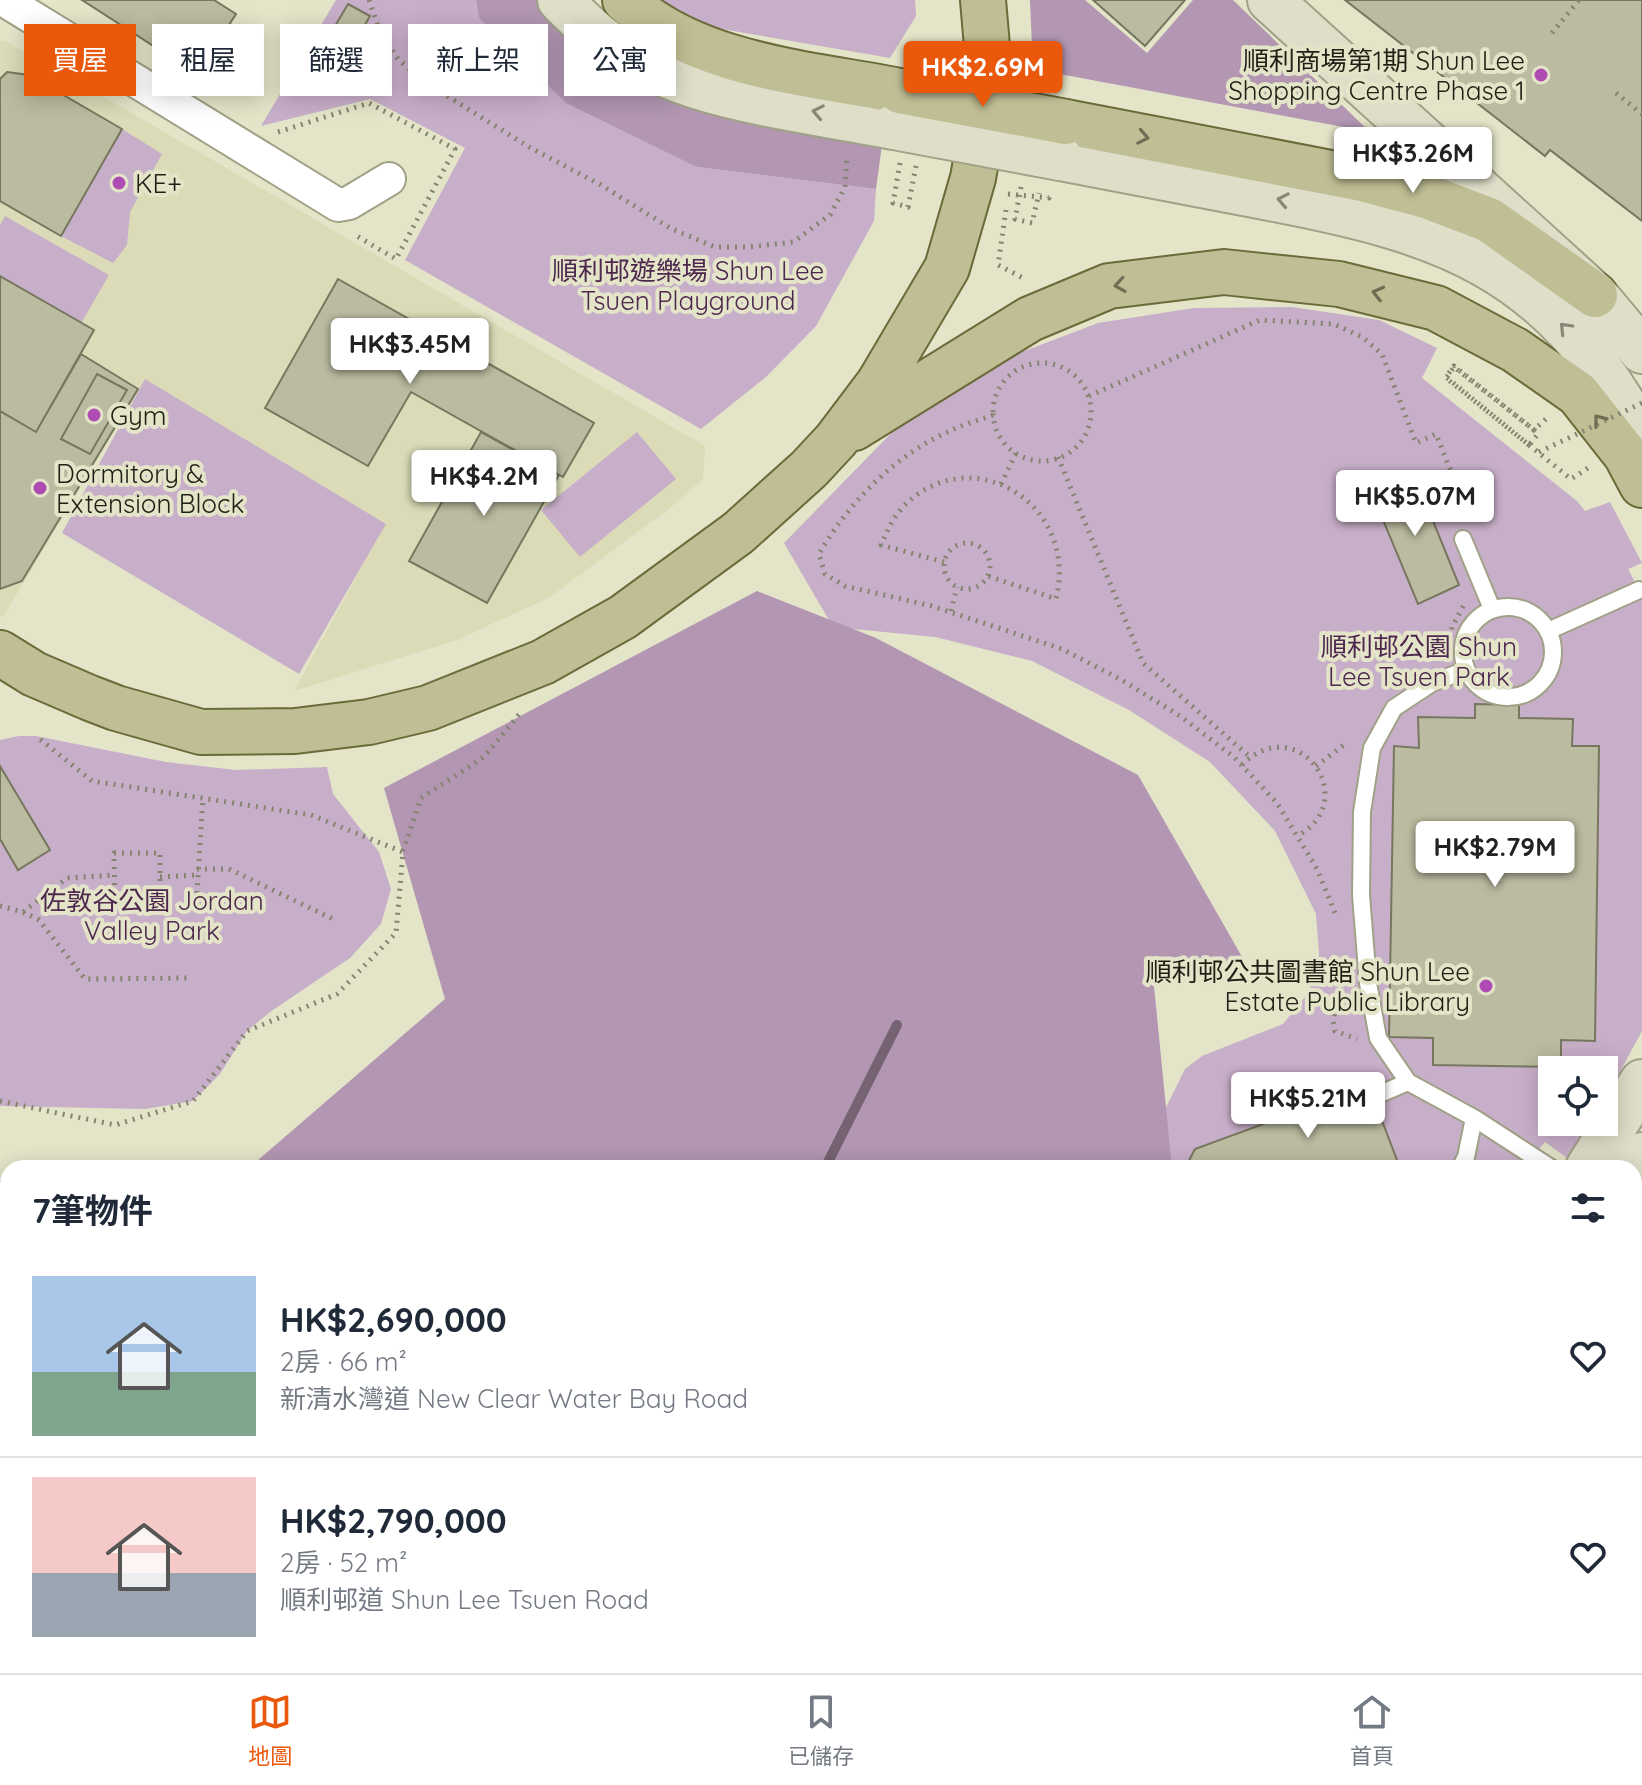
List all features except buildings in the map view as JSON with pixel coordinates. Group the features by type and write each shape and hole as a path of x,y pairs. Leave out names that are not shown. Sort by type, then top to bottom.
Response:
{"main road":[{"path":"560,0 622,53 673,77 730,95 898,125 1054,165 1361,216 1419,233 1459,250 1520,286 1562,323 1616,390 1642,437"},
{"path":"625,0 662,28 712,50 766,65 898,125"},
{"path":"3,663 116,708 201,732 295,731 369,722 428,708 543,662 623,617 738,533 809,469 836,440 879,383 947,268 973,178 990,81 983,0"},
{"path":"1270,0 1595,295 1642,351"},
{"path":"1054,165 1362,179 1426,196 1489,220 1595,295"},
{"path":"836,440 1030,319 1109,286 1224,272 1339,284 1436,308 1515,350 1578,394 1626,455 1642,485"},
{"path":"1593,1160 1642,1082"}],"street":[{"path":"4,0 338,205 349,203 389,179"}],"lane":[{"path":"1468,534 1492,609"},
{"path":"1548,631 1639,590"},
{"path":"1518,608 1530,612 1548,631 1553,645 1553,660 1540,684 1527,693 1499,697 1485,691 1466,670 1462,656 1463,641 1469,627 1479,616 1492,609 1518,608"},
{"path":"1466,670 1432,683 1394,708 1372,748 1362,812 1361,895 1368,983 1378,1038 1408,1082 1474,1118 1539,1160"},
{"path":"1373,1097 1408,1082"},
{"path":"1464,1160 1474,1118"}],"path":[{"path":"369,0 380,32 398,59 423,81 529,147 601,185 670,228 715,247 793,242 830,215 845,187 847,147"},
{"path":"1552,33 1579,0"},
{"path":"1616,93 1642,114"},
{"path":"898,125 893,203 908,207 916,166"},
{"path":"1021,187 1015,219 1032,223 1054,165"},
{"path":"1008,194 1054,165"},
{"path":"1089,396 1260,320 1334,324 1362,337 1382,354 1416,443 1436,434 1468,534"},
{"path":"1037,363 1054,364 1069,371 1081,382 1089,396 1089,426 1082,440 1058,457 1029,459 1004,443 996,430 993,415 999,387 1009,375 1022,367 1037,363"},
{"path":"1529,445 1538,434 1454,366 1446,377 1529,445 1559,468 1571,479 1594,465"},
{"path":"1539,452 1642,403"},
{"path":"993,415 950,430 901,461 869,487 831,533 819,554 825,574 845,586 951,611 1062,649 1120,679 1180,716 1242,765 1277,803 1317,869 1339,925"},
{"path":"1534,430 1541,422"},
{"path":"1001,484 1016,453"},
{"path":"1058,457 1143,663 1250,757"},
{"path":"944,562 881,545 896,516 913,497 939,484 968,479 1001,484 1020,494 1045,520 1059,555 1056,599 988,576"},
{"path":"958,544 973,544 986,553 988,576 971,588 957,587 946,577 944,562 951,548 958,544"},
{"path":"951,611 957,587"},
{"path":"1447,659 1452,627 1466,601 1484,589"},
{"path":"0,1101 115,1125 193,1101 247,1031 337,994 396,933 403,851 421,798 484,757 523,710"},
{"path":"36,736 92,781 311,815 403,851"},
{"path":"1316,766 1353,736"},
{"path":"1242,765 1250,757 1270,748 1290,748 1308,757 1316,766 1325,784 1324,805 1313,824 1297,836"},
{"path":"196,909 203,798"},
{"path":"114,853 160,853 160,877 160,903 115,904 114,853"},
{"path":"160,877 229,869 335,920"},
{"path":"23,912 67,878 115,875"},
{"path":"0,906 39,920 85,979 187,978"},
{"path":"1344,977 1333,1021 1335,1031 1352,1039 1378,1038"}],"shaded area":[{"path":"476,0 548,0 610,24 564,24 564,96 676,96 676,50 884,130 876,189 697,167 566,103 548,85 548,24 485,24 479,18"},
{"path":"1030,0 1085,0 1147,53 1193,0 1233,0 1370,132 1033,69"},
{"path":"0,41 24,52 24,96 102,96 705,446 703,479 670,508 550,597 457,640 294,691 385,524 145,380 3,617 0,614"},
{"path":"757,591 876,638 1138,775 1249,969 1154,986 1171,1160 258,1160 445,999 384,788"}],"green space":[{"name":"順利邨遊樂場 Shun Lee Tsuen Playground","path":"336,0 476,0 479,18 488,24 408,24 408,96 548,96 548,65 564,76 564,96 593,96 697,167 876,189 874,221 816,326 767,376 701,429 405,260 465,148 370,99 261,126 280,94 392,96 392,24 322,24"},
{"path":"658,0 915,0 916,16 890,58 716,28 672,11"},
{"name":"KE+","path":"122,129 162,154 130,212 127,245 113,263 61,236"},
{"path":"5,216 109,275 72,339 0,298 0,225"},
{"name":"順利邨公園 Shun Lee Tsuen Park","path":"1292,307 1379,320 1437,348 1422,378 1577,501 1585,511 1610,502 1642,563 1628,569 1642,596 1642,1031 1618,1075 1618,1056 1538,1056 1538,1136 1581,1136 1567,1158 1545,1142 1530,1160 1140,1160 1185,1069 1202,1056 1283,1024 1309,992 1319,954 1316,914 1275,831 1210,762 1129,710 1032,661 935,637 833,627 784,543 904,420 998,361 1098,323 1194,308"},
{"path":"145,379 386,524 299,674 62,533"},
{"path":"637,432 676,479 580,557 541,510"},
{"name":"佐敦谷公園 Jordan Valley Park","path":"36,736 166,762 236,770 327,767 333,794 379,852 391,889 381,924 350,958 247,1031 220,1074 193,1101 145,1109 0,1106 0,740"}],"waterway":[{"path":"829,1160 897,1025"}],"place":[{"name":"順利商場第1期 Shun Lee Shopping Centre Phase 1","path":"1541,75"},
{"name":"KE+","path":"119,183"},
{"name":"Gym","path":"94,415"},
{"name":"Dormitory & Extension Block","path":"40,488"},
{"name":"順利邨公共圖書館 Shun Lee Estate Public Library","path":"1486,986"}]}
